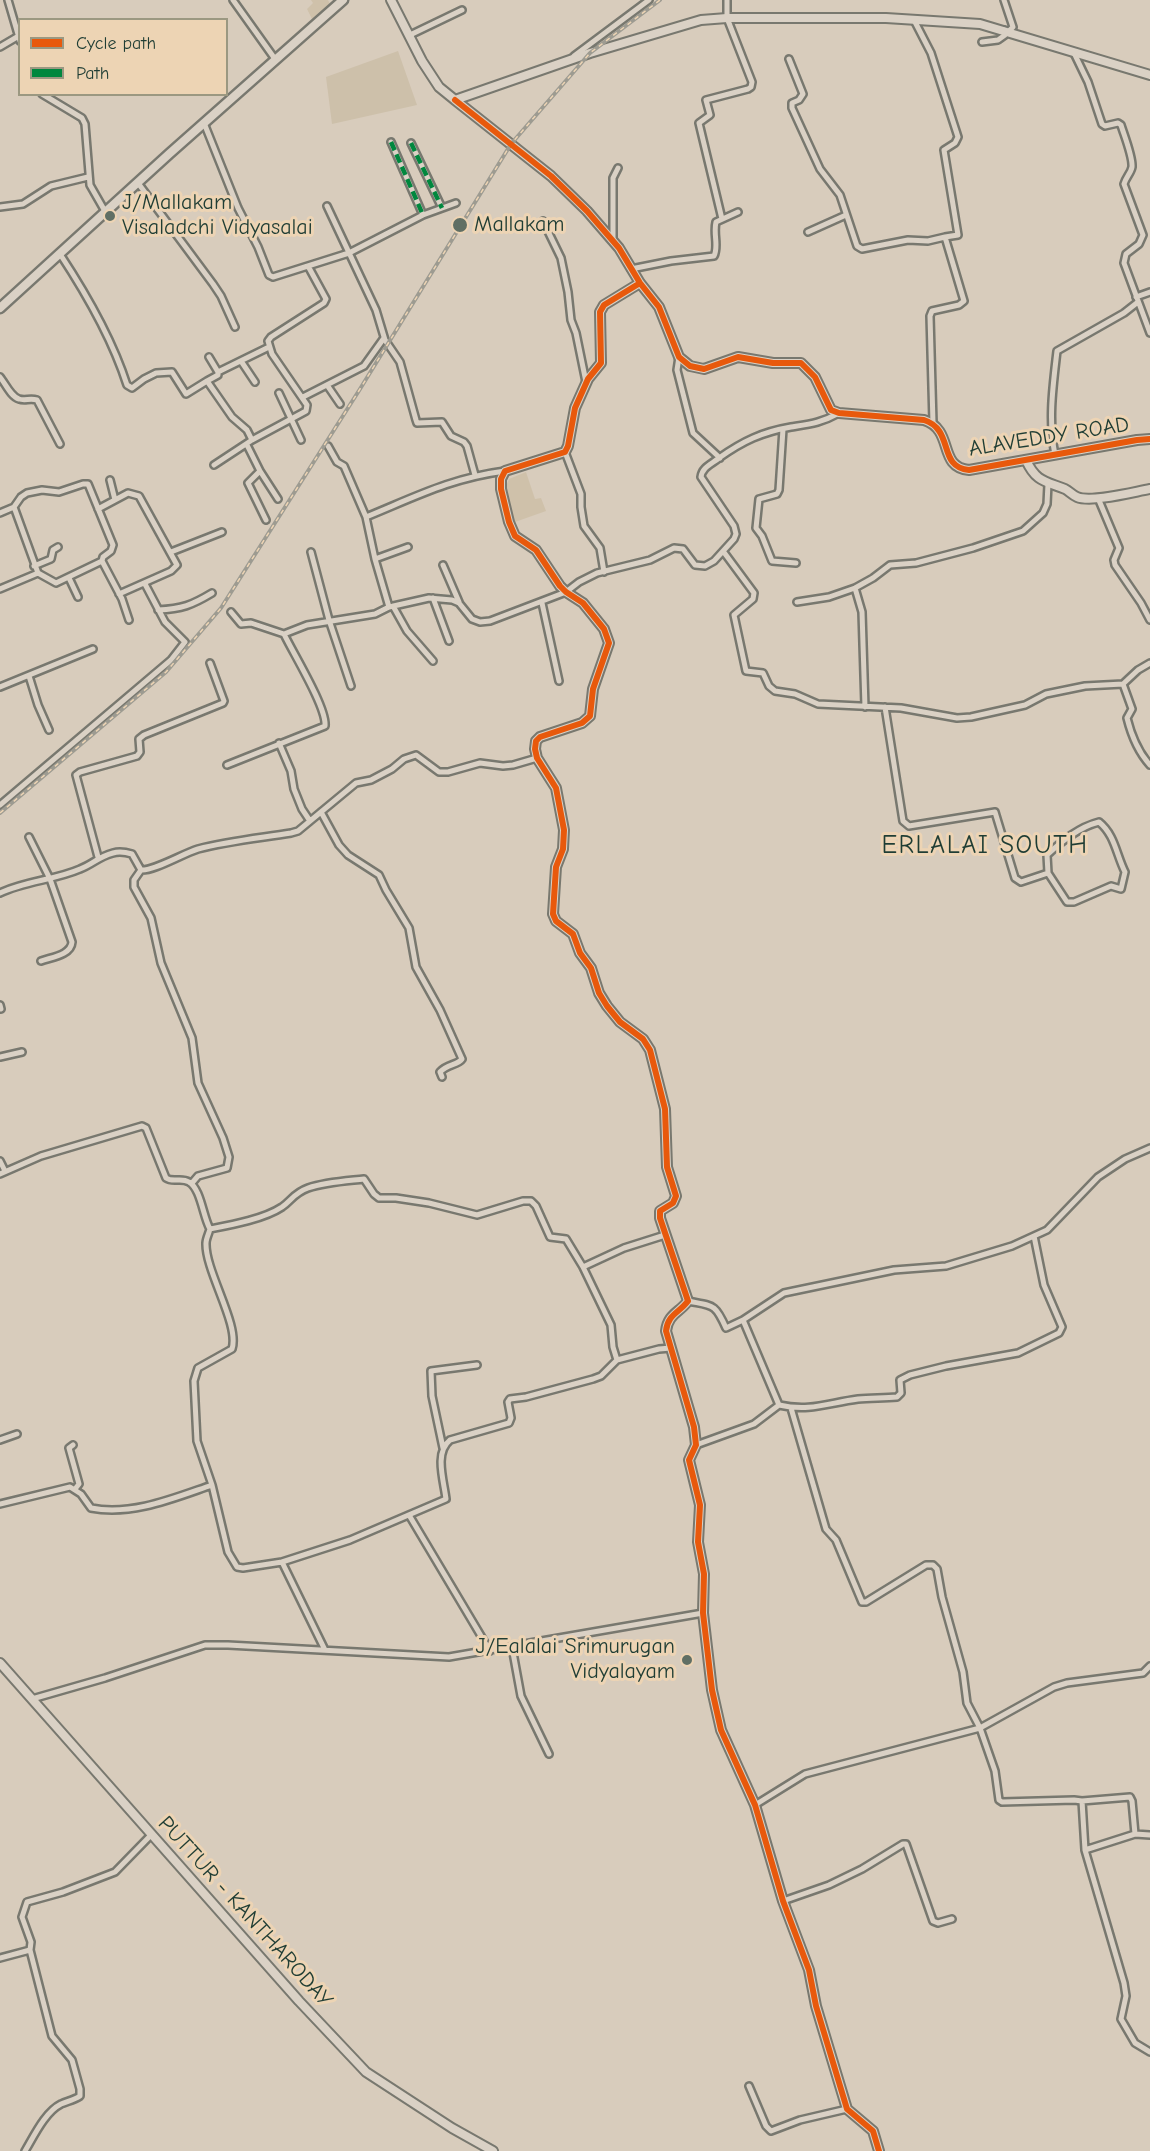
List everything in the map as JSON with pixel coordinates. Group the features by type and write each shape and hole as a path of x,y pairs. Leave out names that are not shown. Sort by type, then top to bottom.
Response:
{"main road":[{"path":"0,308 343,0"}],"street":[{"path":"8,0 18,35"},
{"path":"233,0 275,59"},
{"path":"391,0 422,61 439,87 550,176 587,211 613,241 640,283 659,307 679,357 690,366 704,369 738,357 773,363 801,363 816,377 831,410 839,413 924,420 933,423 930,316 932,311 959,305 964,301 945,237"},
{"path":"635,0 638,8"},
{"path":"567,61 649,0"},
{"path":"722,219 699,123 709,117 706,100 748,89 752,82 727,18 728,0"},
{"path":"982,42 1002,38 1006,31 1013,27 1004,0"},
{"path":"410,35 462,10"},
{"path":"455,100 567,61 701,20 727,18 886,18 980,24 1150,75"},
{"path":"789,59 803,94 799,100 792,103 792,108 820,169 840,195 857,246 862,249 908,240 928,241 958,235 944,150 956,143 958,137 931,54 914,20"},
{"path":"0,47 18,39"},
{"path":"1073,51 1088,82 1102,124 1105,126 1118,123 1121,125 1132,162 1124,184 1143,235 1139,244 1126,254 1124,263 1150,333"},
{"path":"45,96 82,118 85,124 90,185 106,213"},
{"path":"204,123 238,208 269,274 273,277 349,253 423,215 456,202"},
{"path":"390,142 423,215"},
{"path":"411,143 442,208"},
{"path":"613,241 611,227 613,178 618,168"},
{"path":"0,207 23,204 51,186 88,177"},
{"path":"138,183 213,284 235,327"},
{"path":"327,206 376,310 384,338 400,362 417,423 442,422 445,424 451,436 464,442 467,446 475,475"},
{"path":"631,269 714,256 716,222 738,212"},
{"path":"808,232 846,215"},
{"path":"543,222 561,258 571,320 576,333 586,382"},
{"path":"60,254 86,294 107,336 127,385 132,388 156,373 172,372 186,394 218,375 218,372 269,347"},
{"path":"214,465 252,440 306,411 307,405 303,397 269,347 268,341 324,303 326,299 308,266"},
{"path":"366,517 418,494 475,475 505,471 565,452 575,408 586,382 601,363 600,312 604,305 640,283"},
{"path":"1055,455 1051,410 1057,351 1124,313 1137,299 1150,292"},
{"path":"303,397 364,366 384,338"},
{"path":"208,357 218,372"},
{"path":"679,357 677,370 693,433 720,458"},
{"path":"241,361 255,382"},
{"path":"0,377 16,398 38,400 60,444"},
{"path":"207,381 232,417 247,430 252,440"},
{"path":"327,385 340,404"},
{"path":"279,393 301,440"},
{"path":"443,565 459,603 472,619 480,622 490,621 542,603 566,592 588,577 650,561 679,547 695,565 705,566 714,561 736,534 734,526 701,477 704,468 741,442 783,429 823,422 839,413"},
{"name":"ALAVEDDY ROAD","path":"933,423 939,430 955,466 969,470 1137,440 1150,440"},
{"path":"783,429 779,490 777,494 759,500 756,528 762,536 772,561 796,563"},
{"path":"247,445 278,499"},
{"path":"328,446 337,462 344,466 366,517 375,559 391,606 407,631 433,661"},
{"path":"565,452 581,494 580,507 584,526 600,548 604,572"},
{"name":"ALAVEDDY ROAD","path":"1026,460 1039,479 1077,497 1098,498 1150,489"},
{"path":"260,471 248,483 266,520"},
{"path":"505,471 501,479 501,489 515,536 536,550 566,592 583,603 604,629 609,643 593,690 588,719 540,737 536,741 537,758 556,788 564,830 562,849 556,867 553,914 556,921 573,934 607,1006 620,1022 643,1039 650,1050 664,1109 667,1167 676,1196 673,1203 660,1211 665,1235 688,1301"},
{"path":"110,480 115,500"},
{"path":"0,513 14,507 27,493 42,490 59,492 86,483 112,545 111,551 103,557 102,561 56,583 38,573 34,566 14,507"},
{"path":"797,602 829,597 855,588 890,565 916,564 1023,531 1043,513 1047,504 1048,484"},
{"path":"98,509 128,493 139,496 177,565 145,584 119,594"},
{"path":"1098,498 1119,548 1114,560 1115,565 1150,620"},
{"path":"171,552 222,532"},
{"path":"34,566 51,559 53,550 58,547"},
{"path":"375,559 408,547"},
{"path":"723,551 754,594 753,600 734,615 746,671 764,674 769,686 775,691 795,694 818,704 901,708 957,718 971,717 1025,705 1046,694 1085,686 1123,684 1138,670 1150,663"},
{"path":"312,552 351,686"},
{"path":"102,561 129,620"},
{"path":"0,588 38,573"},
{"path":"69,578 78,597"},
{"path":"0,805 171,660 184,642 165,622 145,584"},
{"path":"855,588 862,612 865,707"},
{"path":"158,610 190,606 212,593"},
{"path":"433,598 449,641"},
{"path":"231,612 241,624 250,623 284,634 306,625 375,614 391,606 433,598 459,603"},
{"path":"542,603 559,681"},
{"path":"227,765 325,726 321,707 284,634"},
{"path":"0,687 93,649"},
{"path":"98,857 76,775 137,756 140,752 138,743 140,738 223,703 210,663"},
{"path":"28,676 49,730"},
{"path":"1123,684 1131,710 1126,718 1141,753 1150,765"},
{"path":"885,707 903,821 909,826 995,812 1015,878 1021,882 1048,873"},
{"path":"279,743 291,771 294,789 310,821"},
{"path":"141,870 147,871 198,849 298,831 357,783 371,780 392,769 404,759 416,755 439,772 448,772 480,763 513,765 537,758"},
{"path":"321,812 348,855 379,875 409,928 416,967 440,1010 462,1059 458,1063 445,1067 440,1072 442,1077"},
{"path":"1099,822 1105,826 1117,848 1119,861 1125,872 1121,889 1112,886 1074,902 1067,902 1048,873 1047,855 1075,832 1099,822"},
{"path":"29,837 50,879 72,942 72,947 68,951 42,961"},
{"path":"0,893 13,887 82,869 98,857 116,852 124,851 132,854 141,870"},
{"path":"141,870 134,880 134,887 151,918 161,963 192,1038 198,1083 223,1138 229,1157 227,1168 198,1176 192,1183"},
{"path":"0,1057 22,1052"},
{"path":"0,1161 2,1172 41,1156 142,1126 146,1128 166,1178 170,1181 185,1180 192,1183 200,1198 205,1221 210,1229 206,1243 234,1342 232,1349 198,1368 194,1382 197,1441 212,1485 228,1552 237,1567 282,1562 350,1540 446,1499 441,1458 443,1448 432,1396 431,1371 477,1365"},
{"path":"688,1301 712,1305 719,1312 726,1328 784,1293 894,1270 946,1266 1012,1246 1047,1230 1098,1177 1125,1159 1150,1148"},
{"path":"210,1229 275,1211 306,1189 364,1179 379,1198 429,1203 477,1215 523,1201 531,1201 536,1206 550,1237 566,1239 583,1267 611,1325 617,1360"},
{"path":"583,1267 624,1248 665,1235"},
{"path":"696,1445 754,1424 778,1406 813,1408 859,1399 897,1397 901,1393 900,1380 910,1375 1018,1353 1059,1334 1062,1327 1044,1285 1034,1236"},
{"path":"688,1301 684,1307 670,1317 666,1331 694,1427 696,1445 689,1460 700,1505 698,1542 704,1574 703,1614 712,1690 721,1730 755,1805 783,1901 809,1970 816,2006 847,2109 873,2131 879,2151"},
{"path":"742,1320 778,1406"},
{"path":"443,1448 450,1440 509,1423 511,1419 508,1402 510,1399 526,1397 593,1379 601,1376 617,1360 671,1348"},
{"path":"791,1408 826,1529 836,1540 862,1602 866,1602 926,1565 933,1565 937,1569 942,1597 963,1672 968,1703 980,1728 994,1771 999,1800 1002,1802 1082,1801 1130,1797 1135,1834"},
{"path":"0,1440 17,1434"},
{"path":"73,1445 69,1448 79,1484 75,1489"},
{"path":"0,1504 70,1487 75,1489 91,1508 121,1509 157,1504 212,1485"},
{"path":"409,1515 490,1651"},
{"path":"282,1562 325,1650"},
{"path":"32,1699 206,1645 450,1657 703,1614"},
{"path":"512,1647 521,1696 549,1754"},
{"name":"PUTTUR - KANTHARODAY","path":"0,1663 299,2001 366,2072 452,2128 493,2151"},
{"path":"755,1805 805,1774 980,1728 1054,1687 1067,1683 1143,1673 1150,1666"},
{"path":"1082,1801 1085,1850 1124,1983 1126,1996 1121,2019 1135,2043 1150,2052"},
{"path":"25,2151 45,2119 60,2104 73,2101 80,2096 72,2060 52,2036 30,1950 31,1942 22,1917 27,1902 63,1892 115,1872 152,1834"},
{"path":"1085,1850 1135,1834 1150,1835"},
{"path":"783,1901 829,1885 906,1844 933,1921 938,1923 952,1919"},
{"path":"0,1958 30,1950"},
{"path":"749,2086 766,2126 771,2131 800,2120 847,2109"}],"shaded area":[{"path":"311,0 328,0 331,6 312,19 307,9 313,3"},
{"path":"398,51 417,105 332,124 326,77"},
{"path":"526,472 535,499 541,498 546,511 515,522 505,496 506,486 509,479"}],"railway":[{"path":"0,813 166,672 221,608 360,389 511,144 590,53 660,0"}],"marked path":[{"path":"391,142 423,215"},
{"path":"411,143 442,208"}],"cycle path":[{"path":"455,100 551,176 587,211 619,248 640,283 659,307 679,357 690,366 704,369 738,357 773,363 801,363 815,377 831,410 839,413 924,420 934,425 940,432 953,462 969,470 1150,439"},
{"path":"640,283 604,305 600,312 601,363 588,379 575,408 565,452 505,471 501,479 501,489 509,522 515,536 536,550 560,586 583,603 604,629 609,643 593,689 590,716 582,723 540,737 536,741 537,758 556,788 564,830 563,849 556,867 553,914 556,921 573,934 607,1006 620,1022 643,1039 650,1050 665,1109 667,1167 676,1196 673,1203 660,1211 660,1218 688,1301 671,1317 666,1331 694,1427 696,1445 689,1460 700,1505 698,1542 704,1574 703,1613 712,1690 721,1730 755,1805 783,1901 809,1970 816,2006 847,2109 873,2131 879,2151"}],"place":[{"name":"J/Mallakam Visaladchi Vidyasalai","path":"110,216"},
{"name":"Mallakam","path":"460,225"},
{"name":"J/Ealalai Srimurugan Vidyalayam","path":"687,1660"}],"district":[{"name":"ERLALAI SOUTH","path":"985,846"}]}
